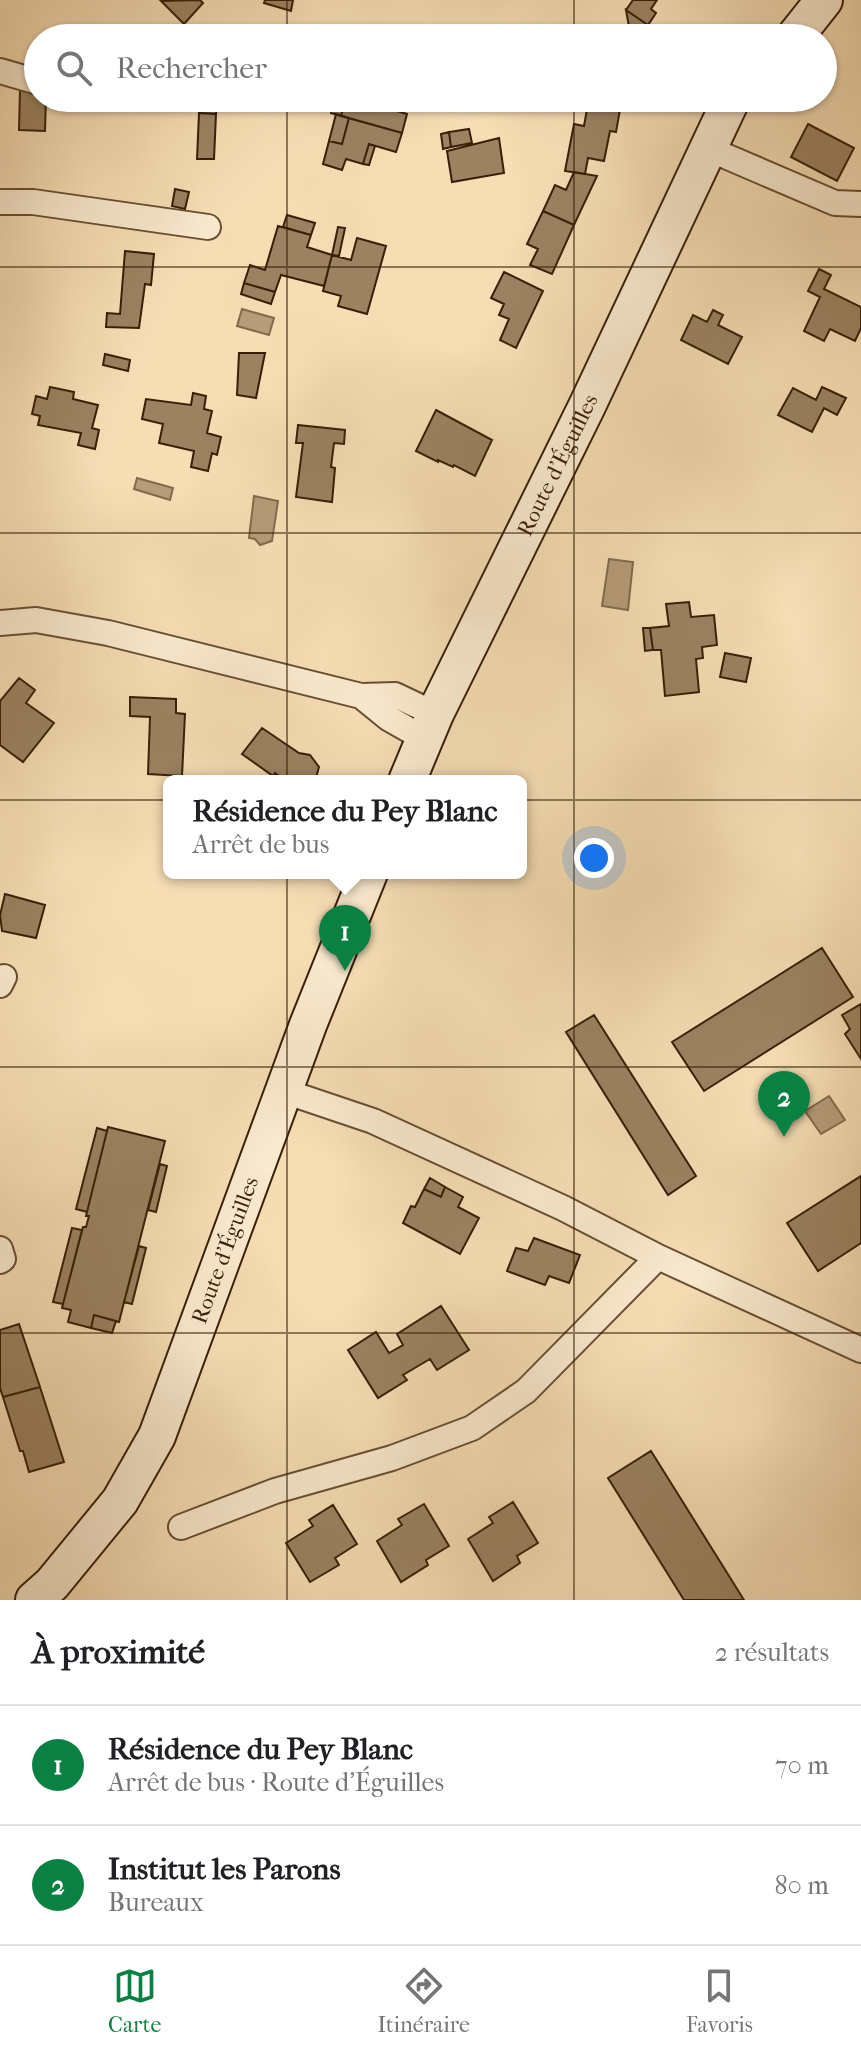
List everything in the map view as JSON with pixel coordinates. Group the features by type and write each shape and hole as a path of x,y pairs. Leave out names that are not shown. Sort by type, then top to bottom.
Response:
{"street":[{"path":"776,24 793,0"},
{"path":"805,24 824,0"},
{"path":"0,71 24,78"},
{"name":"Route d'Éguilles","path":"410,775 430,726 587,406 726,112"},
{"name":"Route d'Éguilles","path":"709,149 737,112"},
{"path":"709,149 835,203 861,204"},
{"path":"0,202 33,202 208,227"},
{"path":"0,623 36,620 108,633 361,696 388,718 430,726"},
{"name":"Route d'Éguilles","path":"34,1600 61,1574 120,1501 157,1436 335,954 366,879"},
{"path":"284,1091 373,1121 861,1350"},
{"path":"0,1249 3,1259 0,1261"},
{"path":"181,1527 275,1491 392,1458 472,1428 526,1391 658,1257"}],"shaded area":[{"path":"242,309 274,318 269,335 237,326"},
{"path":"137,478 173,488 170,500 134,489"},
{"path":"254,496 278,501 272,541 260,545 249,538"},
{"path":"609,559 633,562 628,610 602,606"},
{"path":"829,1096 845,1120 821,1134 805,1111"}],"building":[{"path":"200,0 203,3 184,24 161,1"},
{"path":"265,0 293,0 291,11 264,3"},
{"path":"633,0 657,0 651,9 656,13 649,24 626,10"},
{"path":"626,10 647,24 628,24"},
{"path":"20,88 24,88 24,112 46,112 45,131 19,130"},
{"path":"342,112 407,114 402,133 341,116"},
{"path":"586,112 620,112 616,132 610,131 604,161 588,158 585,174 565,171 574,124 584,126"},
{"path":"199,113 216,114 214,159 197,159"},
{"path":"336,114 349,118 342,144 329,141"},
{"path":"349,118 402,133 396,152 369,144 363,164 346,159 342,170 323,164 329,141 342,144"},
{"path":"808,124 854,148 837,181 791,157"},
{"path":"469,129 472,143 451,147 449,132"},
{"path":"449,132 451,147 443,149 441,134"},
{"path":"499,138 504,173 452,182 447,151"},
{"path":"369,144 375,146 369,165 363,164"},
{"path":"574,172 597,176 574,225 543,211 555,185 566,190"},
{"path":"175,189 189,192 185,209 172,206"},
{"path":"543,211 574,225 552,274 530,265 538,249 527,244"},
{"path":"287,215 315,223 311,235 283,227"},
{"path":"278,226 311,235 307,247 332,255 324,286 281,275 275,292 244,283 250,265 265,270"},
{"path":"338,227 345,228 339,256 332,255"},
{"path":"357,238 386,246 367,314 338,306 341,296 323,291 332,255 351,260"},
{"path":"125,251 154,254 151,285 145,284 139,328 106,327 107,313 120,314"},
{"path":"819,269 831,275 824,289 861,307 861,328 855,341 830,329 824,341 804,331 820,297 808,291"},
{"path":"504,272 543,291 516,348 500,340 509,319 499,315 504,304 491,298"},
{"path":"244,283 275,292 271,304 241,294"},
{"path":"713,310 723,315 718,325 742,337 728,364 681,340 693,315 707,322"},
{"path":"239,353 265,353 256,398 237,395"},
{"path":"105,354 130,360 128,371 103,365"},
{"path":"50,387 74,392 73,399 98,405 92,428 99,430 95,449 78,445 81,433 38,425 40,416 32,414 36,396 47,399"},
{"path":"822,387 846,398 837,415 824,408 812,432 778,415 793,388 816,400"},
{"path":"193,393 206,396 204,409 212,411 207,433 221,437 217,455 212,453 208,471 191,467 194,451 159,443 163,424 142,419 146,399 191,405"},
{"path":"436,410 492,440 475,476 416,451"},
{"path":"298,425 345,430 344,444 334,443 332,502 296,497 303,443 296,443"},
{"path":"689,602 691,617 714,615 717,645 702,647 703,658 696,659 699,692 665,696 661,650 653,650 650,628 669,626 666,604"},
{"path":"643,628 650,628 653,650 645,651"},
{"path":"725,653 751,658 746,682 720,677"},
{"path":"19,678 35,690 26,703 54,723 23,762 0,745 0,701"},
{"path":"130,697 176,699 176,713 185,714 182,775 148,774 150,717 130,716"},
{"path":"262,728 299,753 310,755 319,767 317,775 272,775 242,754"},
{"path":"5,894 45,905 36,938 2,931 0,915"},
{"path":"822,948 853,997 704,1091 672,1042"},
{"path":"861,1004 861,1059 845,1034 850,1029 842,1015"},
{"path":"594,1015 696,1176 668,1195 566,1032"},
{"path":"108,1127 165,1141 119,1322 94,1315 91,1328 68,1322 71,1310 62,1308 83,1227 86,1227 89,1216 86,1216"},
{"path":"97,1128 107,1131 87,1212 76,1209"},
{"path":"160,1164 167,1166 156,1212 148,1210"},
{"path":"861,1176 861,1243 818,1271 787,1223"},
{"path":"430,1178 445,1187 441,1197 424,1189"},
{"path":"445,1187 463,1197 458,1207 479,1218 460,1254 403,1223 424,1189 441,1197"},
{"path":"72,1228 82,1230 63,1304 53,1302"},
{"path":"534,1238 580,1255 569,1283 549,1276 545,1285 507,1271 516,1248 528,1251"},
{"path":"139,1246 146,1248 132,1304 124,1302"},
{"path":"441,1306 469,1350 437,1370 430,1359 403,1375 407,1380 378,1398 348,1350 376,1332 389,1353 403,1345 397,1334"},
{"path":"94,1315 116,1321 112,1333 91,1328"},
{"path":"19,1324 40,1387 3,1397 0,1388 0,1330"},
{"path":"40,1387 64,1462 29,1472 3,1397"},
{"path":"651,1451 744,1600 684,1600 608,1478"},
{"path":"513,1502 538,1543 517,1556 520,1563 493,1581 468,1539 493,1523 489,1517"},
{"path":"424,1504 449,1546 426,1560 428,1565 401,1582 377,1541 402,1525 398,1519"},
{"path":"333,1505 357,1544 335,1558 339,1565 310,1582 286,1543 313,1526 309,1520"}],"place":[{"name":"Résidence du Pey Blanc","path":"345,971"},
{"name":"Institut les Parons","path":"784,1137"}]}
